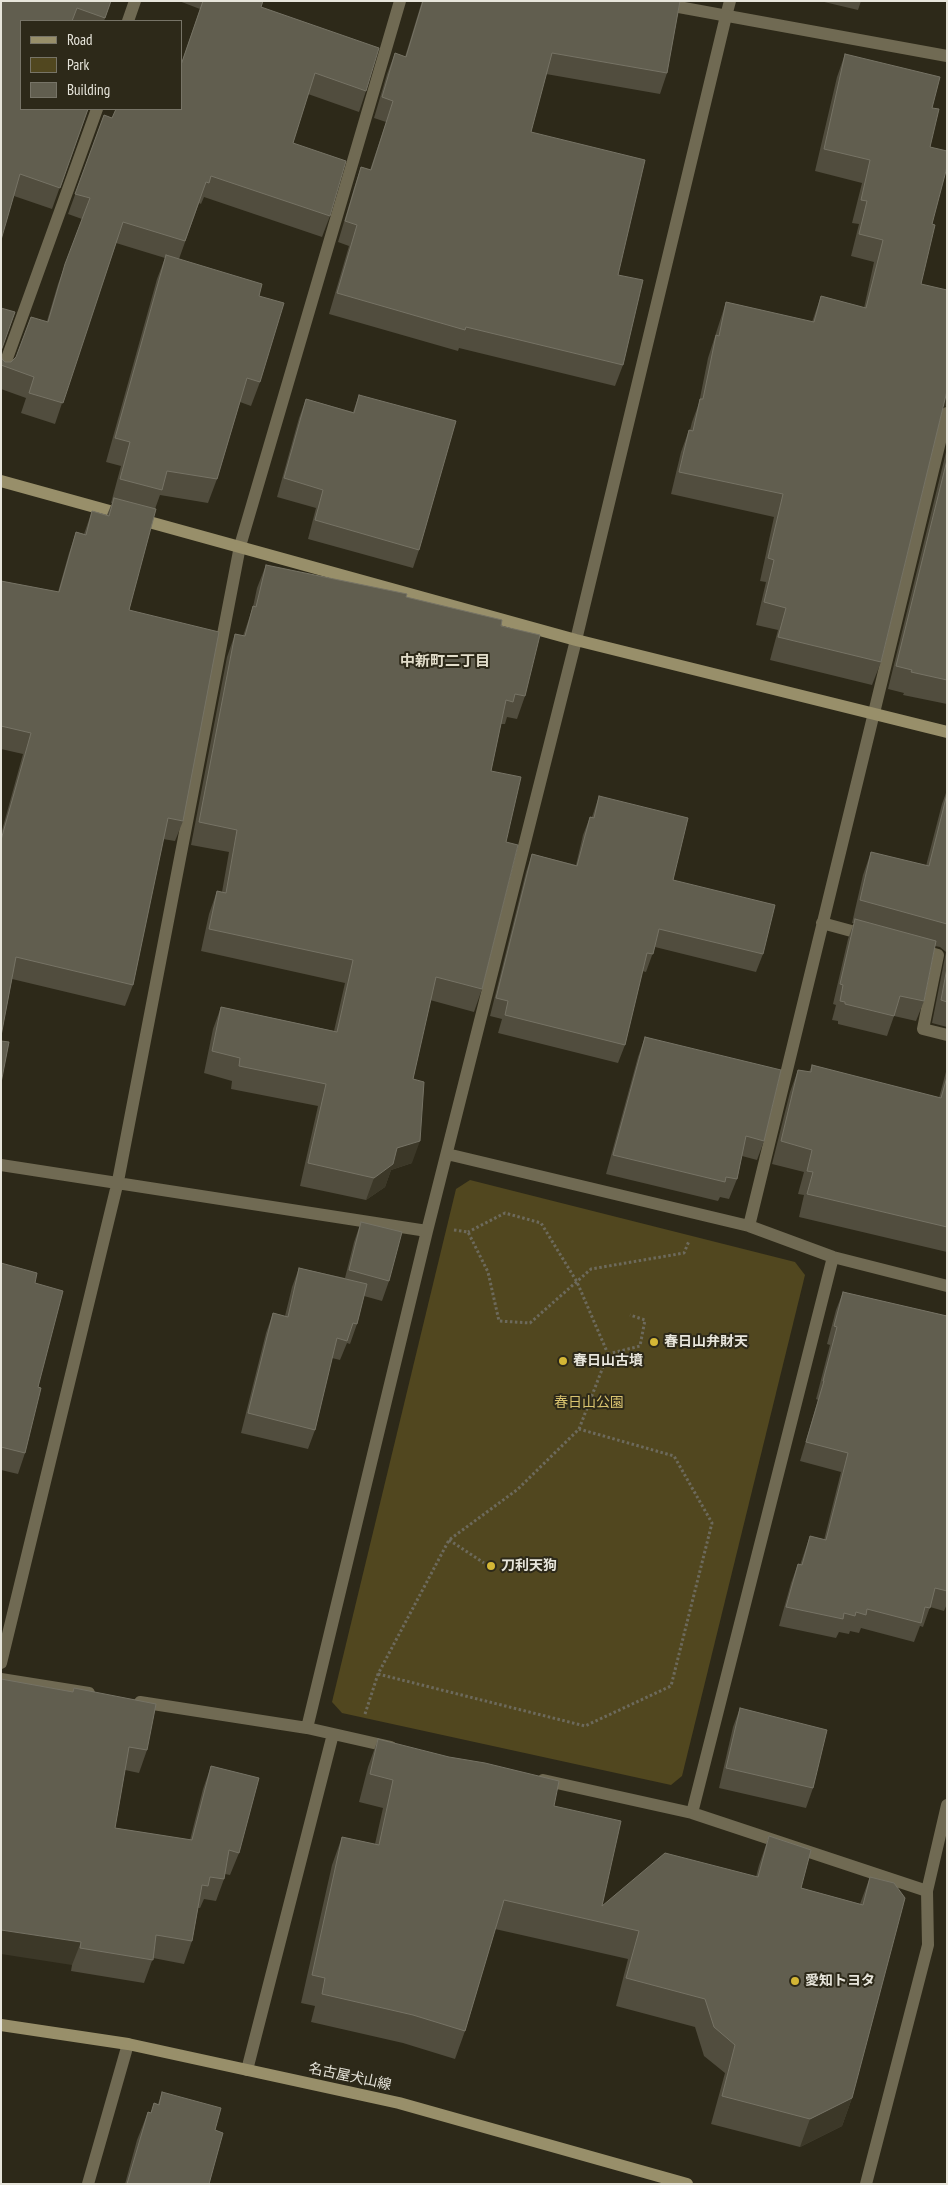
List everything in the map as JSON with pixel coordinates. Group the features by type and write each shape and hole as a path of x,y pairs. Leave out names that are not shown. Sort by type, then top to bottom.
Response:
{"street":[{"path":"128,20 135,1"},
{"path":"1,1663 118,1181 240,546 400,1"},
{"path":"646,1 947,56"},
{"path":"307,1728 426,1231 576,640 730,1"},
{"path":"1,375 97,110"},
{"path":"749,1226 872,714 947,413"},
{"path":"1,481 576,640 947,732"},
{"path":"822,923 876,938"},
{"path":"902,945 938,955 923,1029 947,1035"},
{"path":"447,1154 749,1226 833,1257 947,1286"},
{"path":"1,1165 118,1181 426,1231"},
{"path":"692,1814 833,1257"},
{"path":"1,1679 100,1695"},
{"path":"130,1700 307,1728 401,1749"},
{"path":"248,2070 333,1734"},
{"path":"527,1777 692,1814 926,1891"},
{"path":"866,2184 928,1945 926,1891 947,1805"},
{"name":"名古屋犬山線","path":"1,2025 128,2044 400,2103 688,2184"},
{"path":"88,2184 128,2044"}],"path":[{"path":"364,1717 378,1674 449,1540 518,1489 579,1430 608,1354 577,1282 541,1223 505,1213 468,1232 447,1228"},
{"path":"468,1232 488,1272 499,1321 530,1323 591,1269 684,1253 691,1235"},
{"path":"608,1354 640,1346 644,1320 630,1315"},
{"path":"378,1674 586,1726 672,1686 712,1523 674,1456 579,1430"},
{"path":"449,1540 484,1563"}],"green space":[{"name":"春日山公園","path":"470,1180 795,1262 805,1275 682,1776 671,1785 342,1713 332,1702 456,1189"}],"building":[{"path":"1,1 111,1 105,18 77,8 72,20 20,20 20,110 88,110 60,188 20,174 1,240"},
{"path":"203,1 263,1 261,7 379,48 366,91 315,73 293,143 346,161 330,216 211,176 209,183 206,182 185,241 123,222 63,403 29,393 34,377 1,365 1,354 5,362 11,362 16,357 31,317 48,322 65,264 90,198 75,194 104,115 112,118 116,110 182,110 182,62"},
{"path":"423,1 680,1 667,73 552,53 531,132 645,160 618,275 643,280 623,365 466,327 465,330 337,293 357,225 345,221 361,167 371,170 393,101 382,97 395,53 406,57"},
{"path":"845,54 940,77 932,108 939,109 930,147 947,151 947,167 932,224 935,225 921,284 947,290 947,391 881,662 778,637 786,608 764,602 774,560 768,558 783,494 679,472 689,430 693,431 700,399 703,399 716,335 719,336 726,302 814,322 821,296 866,308 883,240 859,234 867,201 861,200 870,160 824,149"},
{"path":"166,255 262,284 259,296 284,303 260,382 247,378 217,479 167,471 162,490 120,479 130,442 115,438"},
{"path":"1,308 15,312 1,351"},
{"path":"359,395 456,421 419,550 315,520 323,490 284,478 306,399 354,413"},
{"path":"947,460 947,680 911,672 912,670 896,666"},
{"path":"114,498 156,509 129,610 219,632 183,821 168,818 133,985 16,957 1,1036 1,840 31,733 1,726 1,581 59,592 76,532 86,535 92,511 109,516"},
{"path":"266,565 407,594 406,597 502,620 501,626 540,635 525,696 515,694 513,702 506,700 491,771 521,777 506,842 518,845 482,989 436,977 413,1079 424,1082 420,1141 397,1148 393,1164 374,1178 308,1163 326,1084 239,1066 240,1058 212,1051 221,1007 337,1032 353,960 209,929 217,891 226,893 237,830 199,822 235,634 245,636 253,606 256,607"},
{"path":"947,794 947,924 860,900 871,852 929,866"},
{"path":"599,796 688,818 673,880 775,905 763,954 659,929 653,954 647,953 625,1045 505,1015 508,1001 496,998 532,854 577,866 590,817 594,818"},
{"path":"855,919 936,941 924,1001 900,996 894,1016 845,1004 845,1002 840,1001 843,985 840,984"},
{"path":"947,968 947,1002 941,1000"},
{"path":"645,1037 781,1070 764,1141 746,1136 737,1179 726,1177 725,1182 613,1155"},
{"path":"1,1041 9,1042 1,1083"},
{"path":"812,1065 941,1098 947,1077 947,1227 807,1194 813,1172 807,1171 812,1150 781,1141 798,1070 811,1072"},
{"path":"361,1222 402,1232 389,1281 349,1270"},
{"path":"1,1263 37,1273 35,1283 63,1291 38,1387 41,1388 25,1453 1,1447"},
{"path":"299,1268 367,1284 357,1324 353,1323 347,1341 337,1338 315,1430 248,1413 273,1313 288,1317"},
{"path":"843,1292 947,1316 947,1591 935,1588 930,1608 925,1607 921,1623 867,1609 866,1615 856,1612 855,1616 844,1613 843,1619 786,1607 798,1564 802,1565 810,1536 826,1540 848,1453 806,1442 824,1381 837,1327 834,1326"},
{"path":"1,1679 73,1692 74,1688 156,1704 147,1750 129,1747 115,1828 192,1840 211,1766 259,1778 239,1853 229,1850 224,1879 210,1877 208,1886 202,1885 192,1941 156,1935 153,1960 80,1948 81,1942 1,1930"},
{"path":"740,1708 827,1730 813,1788 726,1768"},
{"path":"378,1739 559,1781 554,1806 621,1821 602,1906 665,1853 758,1877 769,1836 811,1850 801,1888 863,1905 870,1877 894,1883 905,1898 852,2098 810,2119 722,2096 735,2045 714,2027 705,1999 626,1978 639,1931 504,1900 465,2031 413,2015 322,1994 325,1978 312,1975 342,1837 379,1845 393,1780 370,1774"},
{"path":"162,2092 221,2108 215,2130 223,2133 209,2184 127,2184 148,2112 151,2113 154,2103 159,2105"}],"place":[{"name":"春日山弁財天","path":"654,1342"},
{"name":"春日山古墳","path":"563,1361"},
{"name":"刀利天狗","path":"491,1566"},
{"name":"愛知トヨタ","path":"795,1981"}],"district":[{"name":"中新町二丁目","path":"445,662"}]}
